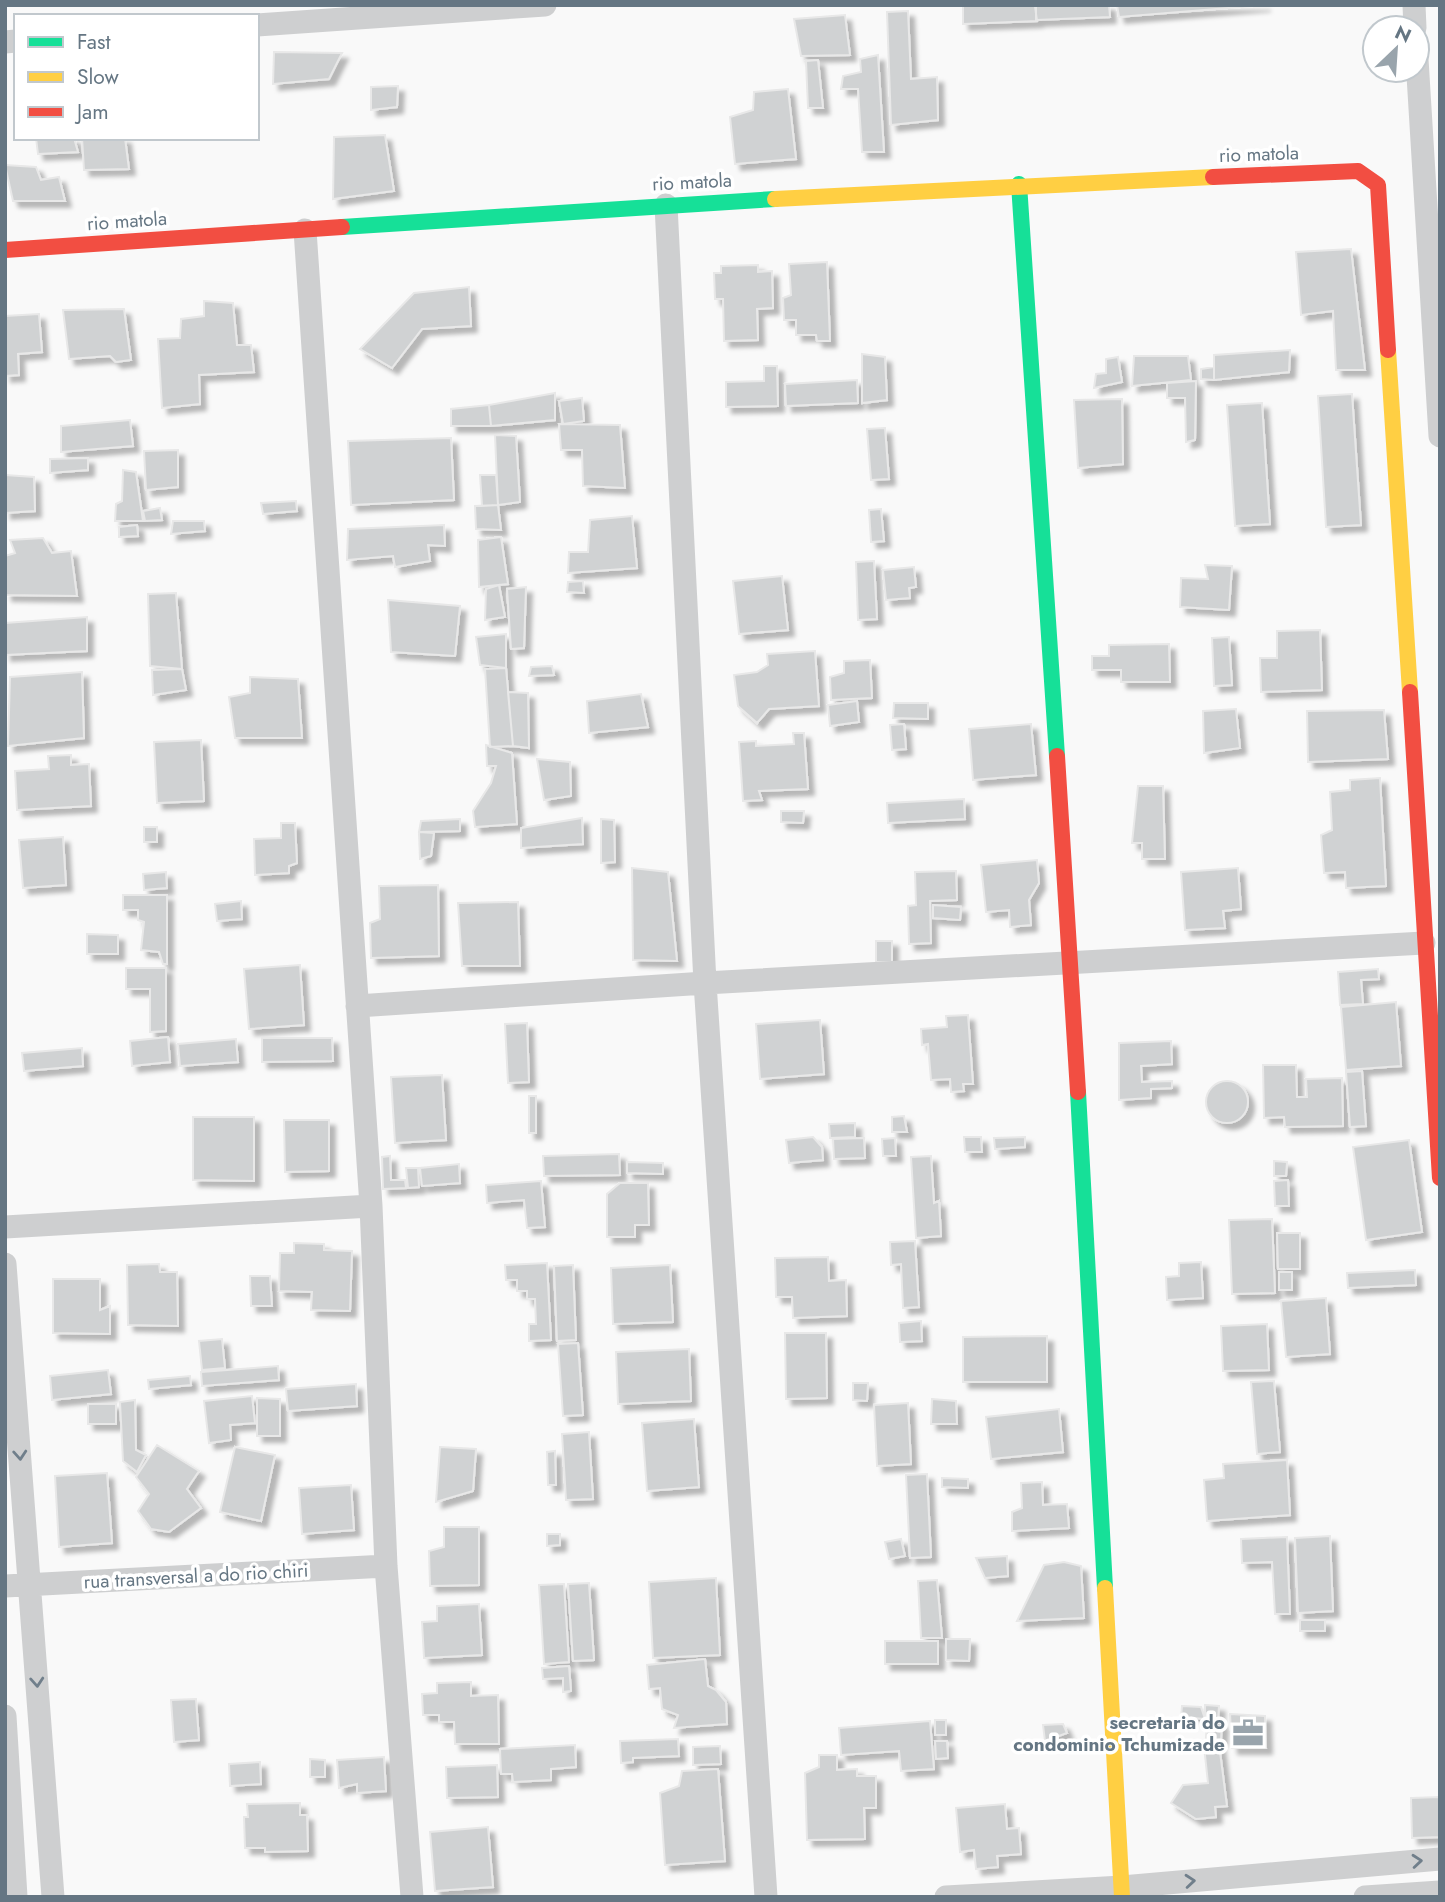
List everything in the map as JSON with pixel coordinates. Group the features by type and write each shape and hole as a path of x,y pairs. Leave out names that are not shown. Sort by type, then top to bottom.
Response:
{"street":[{"path":"259,25 545,5"},
{"path":"1418,84 1440,436"},
{"name":"rio matola","path":"5,250 1019,184 1358,171 1378,185 1424,943"},
{"path":"1019,184 1070,962 1122,1892"},
{"path":"666,205 705,983 766,1897"},
{"path":"305,230 370,1206 386,1566 412,1897"},
{"path":"357,1006 705,983 1424,943 1440,1178"},
{"path":"5,1227 370,1206"},
{"path":"5,1265 53,1897"},
{"name":"rua transversal a do rio chiri","path":"5,1586 386,1566"},
{"path":"5,1716 16,1897"},
{"path":"946,1897 1122,1892 1440,1859"},
{"path":"1365,1897 1440,1892"}],"building":[{"path":"1036,5 1109,5 1110,17 1036,20"},
{"path":"1117,5 1265,5 1119,17"},
{"path":"963,6 1035,6 1037,21 963,24"},
{"path":"908,11 911,79 937,77 938,120 891,125 887,12"},
{"path":"845,15 850,55 801,56 794,19"},
{"path":"274,52 342,53 329,79 273,84"},
{"path":"878,55 884,152 862,152 858,89 841,89 843,76 861,72 860,59"},
{"path":"818,60 823,108 808,108 806,61"},
{"path":"398,86 397,107 371,110 371,87"},
{"path":"788,89 796,159 735,164 730,117 753,110 754,92"},
{"path":"385,135 394,191 333,199 334,137"},
{"path":"36,140 75,140 78,152 38,154"},
{"path":"82,140 125,140 129,169 84,170"},
{"path":"5,165 36,167 41,180 59,177 65,201 13,201"},
{"path":"1351,249 1365,370 1336,370 1333,311 1301,315 1296,252"},
{"path":"827,262 830,341 817,341 816,335 796,335 796,320 784,320 783,298 791,295 789,264"},
{"path":"758,265 758,272 772,271 773,308 757,309 758,340 724,341 723,299 715,299 714,273 721,273 721,266"},
{"path":"469,287 471,326 422,329 392,368 360,349 414,293"},
{"path":"204,301 233,303 237,345 251,345 254,372 199,375 200,404 162,408 158,339 180,338 181,319 204,316"},
{"path":"124,309 131,360 116,362 110,356 69,359 63,310"},
{"path":"39,314 42,352 18,354 19,375 5,376 5,316"},
{"path":"1290,350 1289,372 1214,380 1214,355"},
{"path":"862,354 885,357 887,400 862,403"},
{"path":"1134,356 1188,356 1191,380 1132,386"},
{"path":"1118,357 1122,382 1094,388 1096,374 1106,373 1106,359"},
{"path":"764,366 777,366 778,406 726,407 726,382 764,381"},
{"path":"1214,367 1214,380 1201,379 1201,369"},
{"path":"857,380 858,403 786,406 785,384"},
{"path":"1196,381 1195,440 1186,442 1185,398 1167,398 1167,383"},
{"path":"555,393 555,420 491,426 489,405"},
{"path":"1352,394 1361,525 1326,527 1318,396"},
{"path":"582,398 584,421 563,424 559,401"},
{"path":"1122,399 1123,464 1078,468 1074,400"},
{"path":"1262,403 1270,524 1235,526 1227,405"},
{"path":"489,405 491,426 451,426 451,409"},
{"path":"130,420 133,446 61,452 61,426"},
{"path":"559,424 620,425 625,488 583,486 582,450 561,450"},
{"path":"885,428 889,479 871,480 867,429"},
{"path":"495,435 516,436 520,502 498,505"},
{"path":"451,438 454,500 351,505 348,441"},
{"path":"178,450 178,487 146,490 144,451"},
{"path":"88,458 88,470 50,473 50,459"},
{"path":"123,470 136,472 143,521 115,521 116,504 122,501"},
{"path":"5,475 34,477 35,511 5,513"},
{"path":"480,475 496,475 498,505 482,506"},
{"path":"296,501 297,511 263,514 261,503"},
{"path":"498,505 501,530 476,529 475,506"},
{"path":"160,508 162,520 145,521 143,511"},
{"path":"881,509 884,541 871,542 869,510"},
{"path":"632,516 637,568 568,573 569,552 588,552 590,520"},
{"path":"173,521 204,521 205,531 171,534"},
{"path":"137,525 138,536 119,537 119,527"},
{"path":"444,525 445,546 428,545 430,561 395,567 393,556 347,560 348,529"},
{"path":"501,537 508,584 479,587 478,540"},
{"path":"43,538 52,553 71,551 77,596 6,595 5,556 15,553 10,540"},
{"path":"874,561 877,619 858,620 856,562"},
{"path":"1205,565 1232,566 1229,610 1180,607 1181,578 1208,579"},
{"path":"914,567 916,587 909,588 910,598 886,600 883,570"},
{"path":"782,576 788,630 739,634 733,581"},
{"path":"583,581 584,593 567,592 568,582"},
{"path":"499,585 505,617 485,620 486,589"},
{"path":"526,587 524,648 511,649 507,589"},
{"path":"176,593 182,669 150,666 148,594"},
{"path":"388,600 460,606 455,656 391,652"},
{"path":"87,617 87,651 5,655 5,623"},
{"path":"1320,630 1322,690 1261,692 1260,658 1277,658 1277,631"},
{"path":"506,634 506,668 480,665 476,637"},
{"path":"1229,637 1232,685 1214,686 1212,638"},
{"path":"1169,644 1170,682 1121,682 1121,670 1092,670 1092,656 1109,656 1109,645"},
{"path":"815,651 819,706 769,709 757,723 738,706 734,675 757,672 768,665 767,654"},
{"path":"870,660 872,698 831,700 830,677 844,673 844,661"},
{"path":"552,666 554,675 529,676 531,667"},
{"path":"506,668 513,746 490,747 485,669"},
{"path":"182,669 186,690 153,695 152,670"},
{"path":"82,672 84,738 8,746 10,677"},
{"path":"250,677 298,679 302,738 235,738 229,697 250,693"},
{"path":"508,692 528,693 529,748 513,746"},
{"path":"641,694 648,727 589,733 587,701"},
{"path":"857,701 859,722 830,726 828,705"},
{"path":"894,703 928,703 928,719 893,718"},
{"path":"1236,709 1240,748 1204,753 1203,711"},
{"path":"1384,710 1388,759 1308,762 1307,711"},
{"path":"904,724 906,749 892,750 890,725"},
{"path":"1031,724 1036,775 973,780 969,729"},
{"path":"793,733 804,733 808,789 759,791 762,800 743,801 739,742 756,741 756,746 794,744"},
{"path":"201,740 204,801 157,803 154,742"},
{"path":"486,745 512,753 517,824 475,827 473,811 491,783 496,766 487,766"},
{"path":"71,755 71,765 89,764 91,806 17,810 15,771 49,769 48,756"},
{"path":"537,759 570,762 571,796 544,800"},
{"path":"1380,778 1386,886 1346,888 1345,872 1324,873 1321,835 1332,830 1330,792 1350,790 1350,780"},
{"path":"1138,786 1163,786 1165,859 1142,859 1142,843 1132,843"},
{"path":"964,799 965,819 888,823 887,803"},
{"path":"781,811 804,811 803,823 781,822"},
{"path":"582,818 583,844 521,848 521,828"},
{"path":"460,819 460,831 419,832 421,821"},
{"path":"601,819 614,820 615,862 601,863"},
{"path":"281,823 295,823 297,863 289,866 289,873 255,875 254,839 281,838"},
{"path":"144,827 157,827 157,842 144,842"},
{"path":"419,832 434,833 431,856 420,859"},
{"path":"63,837 66,885 23,888 19,840"},
{"path":"1037,860 1039,883 1029,900 1031,925 1010,927 1009,910 986,912 981,865"},
{"path":"632,868 668,872 677,961 633,960"},
{"path":"1238,868 1241,909 1223,911 1225,928 1185,930 1181,872"},
{"path":"956,871 957,900 930,901 931,943 909,944 908,906 916,905 915,872"},
{"path":"166,872 167,888 144,890 143,874"},
{"path":"438,885 439,956 371,958 370,923 380,919 379,886"},
{"path":"123,895 167,895 167,964 163,964 159,952 141,950 144,922 138,920 138,910 123,910"},
{"path":"241,901 242,919 217,921 215,904"},
{"path":"518,902 520,966 462,966 458,903"},
{"path":"933,905 961,907 960,920 933,918"},
{"path":"87,934 118,935 118,954 87,954"},
{"path":"876,941 892,941 892,962 876,962"},
{"path":"300,965 304,1025 249,1029 244,969"},
{"path":"126,968 166,968 166,1031 150,1032 150,989 126,989"},
{"path":"1378,969 1379,979 1361,980 1363,1004 1340,1005 1338,972"},
{"path":"1396,1002 1401,1066 1346,1070 1341,1007"},
{"path":"968,1015 973,1084 963,1084 964,1091 951,1092 950,1079 931,1080 928,1044 922,1045 921,1029 947,1027 946,1016"},
{"path":"820,1020 824,1074 760,1079 756,1024"},
{"path":"527,1023 529,1082 508,1083 505,1024"},
{"path":"168,1037 170,1062 132,1066 130,1041"},
{"path":"262,1038 332,1038 333,1061 262,1062"},
{"path":"236,1039 238,1062 180,1066 178,1044"},
{"path":"1171,1041 1172,1064 1141,1066 1142,1082 1172,1081 1172,1088 1151,1089 1151,1098 1119,1100 1119,1043"},
{"path":"82,1048 83,1066 24,1071 22,1053"},
{"path":"1263,1065 1296,1065 1297,1097 1307,1097 1306,1079 1342,1078 1343,1126 1285,1127 1284,1117 1264,1118"},
{"path":"1362,1071 1366,1126 1350,1127 1346,1072"},
{"path":"442,1075 446,1140 395,1143 391,1077"},
{"path":"1227,1081 1242,1087 1248,1102 1242,1117 1227,1123 1212,1117 1206,1102 1212,1087"},
{"path":"529,1096 536,1096 536,1133 529,1133"},
{"path":"904,1116 907,1132 892,1132 892,1117"},
{"path":"193,1117 254,1117 254,1181 193,1180"},
{"path":"284,1120 329,1120 329,1171 285,1172"},
{"path":"855,1123 855,1137 830,1138 829,1124"},
{"path":"813,1137 822,1147 823,1160 789,1163 786,1140"},
{"path":"964,1137 981,1137 982,1152 965,1152"},
{"path":"1025,1137 1025,1147 995,1149 994,1138"},
{"path":"864,1138 865,1158 834,1159 833,1139"},
{"path":"895,1138 896,1156 883,1156 882,1139"},
{"path":"1409,1140 1422,1232 1366,1240 1353,1147"},
{"path":"619,1154 620,1175 544,1176 543,1156"},
{"path":"390,1156 391,1180 405,1180 406,1188 383,1189 382,1157"},
{"path":"931,1156 934,1203 939,1201 941,1236 916,1238 911,1157"},
{"path":"1274,1161 1287,1162 1286,1176 1274,1176"},
{"path":"627,1162 663,1163 663,1174 627,1173"},
{"path":"459,1164 460,1183 422,1186 420,1168"},
{"path":"406,1168 418,1168 419,1187 408,1188"},
{"path":"1288,1180 1289,1206 1275,1206 1274,1181"},
{"path":"541,1181 545,1227 527,1228 524,1200 487,1203 486,1185"},
{"path":"620,1183 648,1183 649,1225 635,1225 635,1237 607,1237 607,1194"},
{"path":"1272,1219 1275,1293 1232,1294 1229,1220"},
{"path":"1277,1233 1300,1233 1300,1269 1278,1269"},
{"path":"915,1241 919,1307 903,1308 901,1264 891,1265 890,1242"},
{"path":"294,1243 324,1244 324,1250 352,1251 350,1311 311,1310 312,1292 279,1291 280,1253 294,1253"},
{"path":"828,1257 829,1281 846,1280 847,1316 793,1318 792,1297 776,1297 775,1258"},
{"path":"1201,1262 1203,1298 1167,1300 1166,1277 1179,1276 1179,1263"},
{"path":"547,1263 551,1340 529,1341 529,1324 536,1324 535,1299 527,1299 527,1291 517,1291 517,1280 506,1280 505,1265"},
{"path":"159,1264 160,1272 177,1272 178,1326 128,1325 127,1265"},
{"path":"573,1265 576,1340 557,1341 554,1266"},
{"path":"670,1265 673,1322 613,1324 611,1268"},
{"path":"1415,1270 1416,1285 1348,1288 1347,1273"},
{"path":"1279,1272 1292,1272 1292,1290 1279,1290"},
{"path":"250,1276 270,1276 272,1306 251,1306"},
{"path":"53,1279 100,1279 100,1310 110,1306 110,1334 53,1333"},
{"path":"1326,1298 1330,1354 1286,1357 1281,1301"},
{"path":"921,1321 922,1341 900,1342 899,1323"},
{"path":"1267,1324 1269,1370 1223,1371 1221,1326"},
{"path":"785,1333 826,1333 827,1398 786,1399"},
{"path":"1047,1336 1047,1382 963,1382 963,1337"},
{"path":"222,1339 225,1368 202,1370 199,1341"},
{"path":"578,1343 583,1415 563,1416 558,1344"},
{"path":"689,1349 691,1401 618,1404 616,1352"},
{"path":"278,1366 279,1380 202,1386 201,1372"},
{"path":"108,1370 111,1394 52,1400 50,1376"},
{"path":"190,1376 191,1385 149,1389 148,1380"},
{"path":"1274,1381 1280,1452 1257,1454 1251,1382"},
{"path":"853,1383 868,1383 867,1401 853,1400"},
{"path":"356,1384 357,1406 288,1411 286,1389"},
{"path":"252,1396 255,1423 230,1425 231,1440 209,1443 204,1401"},
{"path":"257,1398 280,1399 280,1436 257,1436"},
{"path":"932,1399 956,1401 957,1424 931,1424"},
{"path":"135,1400 136,1450 146,1455 137,1472 123,1461 120,1402"},
{"path":"908,1403 911,1464 877,1466 874,1405"},
{"path":"88,1404 116,1404 116,1424 88,1424"},
{"path":"1059,1409 1063,1452 991,1459 986,1417"},
{"path":"694,1419 699,1487 647,1491 642,1423"},
{"path":"589,1432 593,1499 566,1500 562,1434"},
{"path":"157,1445 199,1471 187,1489 201,1508 169,1532 151,1529 138,1511 149,1494 136,1477"},
{"path":"235,1447 275,1455 261,1521 220,1512"},
{"path":"440,1447 476,1449 473,1491 436,1502"},
{"path":"555,1451 556,1485 548,1485 547,1452"},
{"path":"1287,1460 1290,1515 1207,1521 1204,1480 1224,1478 1223,1464"},
{"path":"107,1473 112,1543 59,1547 55,1476"},
{"path":"927,1474 931,1557 910,1558 906,1475"},
{"path":"942,1478 968,1479 968,1488 942,1487"},
{"path":"1042,1482 1043,1505 1067,1504 1069,1528 1012,1531 1012,1512 1022,1508 1021,1483"},
{"path":"351,1485 354,1530 302,1534 299,1488"},
{"path":"444,1527 479,1527 479,1585 430,1586 429,1551 444,1547"},
{"path":"547,1534 560,1534 560,1545 547,1546"},
{"path":"1330,1536 1333,1611 1298,1613 1295,1538"},
{"path":"1287,1537 1290,1614 1275,1614 1272,1562 1242,1563 1241,1539"},
{"path":"901,1539 905,1556 889,1559 885,1542"},
{"path":"1007,1556 1008,1576 985,1578 976,1558"},
{"path":"1064,1562 1081,1566 1084,1618 1017,1621 1044,1565"},
{"path":"716,1578 720,1655 653,1658 649,1582"},
{"path":"937,1580 942,1638 921,1638 918,1581"},
{"path":"589,1583 594,1660 573,1661 568,1584"},
{"path":"564,1584 569,1662 544,1664 539,1585"},
{"path":"479,1604 482,1655 424,1658 422,1622 437,1621 437,1606"},
{"path":"1300,1620 1325,1620 1325,1631 1300,1631"},
{"path":"946,1639 970,1639 969,1661 946,1660"},
{"path":"885,1641 938,1641 938,1664 885,1664"},
{"path":"705,1659 708,1686 716,1690 726,1702 727,1724 674,1728 678,1715 662,1709 660,1688 649,1689 647,1665"},
{"path":"569,1666 571,1691 563,1692 563,1678 543,1679 542,1668"},
{"path":"471,1682 471,1696 498,1695 499,1744 455,1744 454,1722 439,1722 439,1715 423,1715 422,1694 437,1693 437,1683"},
{"path":"196,1699 199,1740 174,1742 171,1700"},
{"path":"1205,1705 1219,1706 1218,1720 1205,1719"},
{"path":"1182,1706 1201,1707 1205,1719 1181,1717"},
{"path":"1230,1714 1265,1716 1266,1748 1232,1748"},
{"path":"935,1720 946,1720 946,1735 935,1735"},
{"path":"930,1721 934,1769 901,1771 899,1751 841,1755 839,1728"},
{"path":"1207,1722 1222,1723 1221,1740 1206,1738"},
{"path":"1063,1724 1067,1733 1045,1741 1043,1725"},
{"path":"678,1739 679,1756 633,1758 633,1762 621,1763 620,1741"},
{"path":"935,1741 947,1741 948,1758 936,1759"},
{"path":"1219,1744 1227,1806 1215,1807 1216,1817 1196,1819 1171,1803 1183,1785 1208,1783 1204,1746"},
{"path":"575,1745 576,1767 551,1769 551,1780 513,1782 512,1774 501,1774 500,1749"},
{"path":"720,1746 721,1764 693,1765 693,1747"},
{"path":"819,1755 837,1755 837,1770 857,1769 857,1776 876,1776 876,1808 864,1808 865,1839 807,1840 805,1773 819,1767"},
{"path":"384,1757 386,1791 357,1793 357,1784 339,1788 337,1760"},
{"path":"310,1759 325,1760 325,1777 310,1777"},
{"path":"260,1762 261,1784 230,1786 229,1764"},
{"path":"497,1765 498,1797 447,1798 446,1767"},
{"path":"718,1769 725,1861 665,1865 660,1793 679,1786 682,1771"},
{"path":"1440,1797 1440,1837 1412,1838 1411,1798"},
{"path":"300,1803 300,1815 307,1815 308,1851 265,1852 265,1848 245,1848 244,1817 248,1817 247,1804"},
{"path":"1005,1804 1007,1829 1019,1828 1021,1854 997,1856 998,1867 976,1869 974,1850 960,1852 956,1808"},
{"path":"488,1827 493,1887 435,1891 430,1832"}],"traffic: fast":[{"path":"1019,184 1057,756"},
{"path":"342,227 775,199"},
{"path":"1078,1092 1105,1588"}],"traffic: slow":[{"path":"775,199 1213,177"},
{"path":"1388,350 1410,692"},
{"path":"1105,1588 1122,1897"}],"traffic: jam":[{"path":"1213,177 1358,171 1378,185 1388,350"},
{"path":"5,250 342,227"},
{"path":"1410,692 1440,1178"},
{"path":"1057,756 1078,1092"}],"place":[{"name":"secretaria do condominio Tchumizade","path":"1248,1733"}]}
